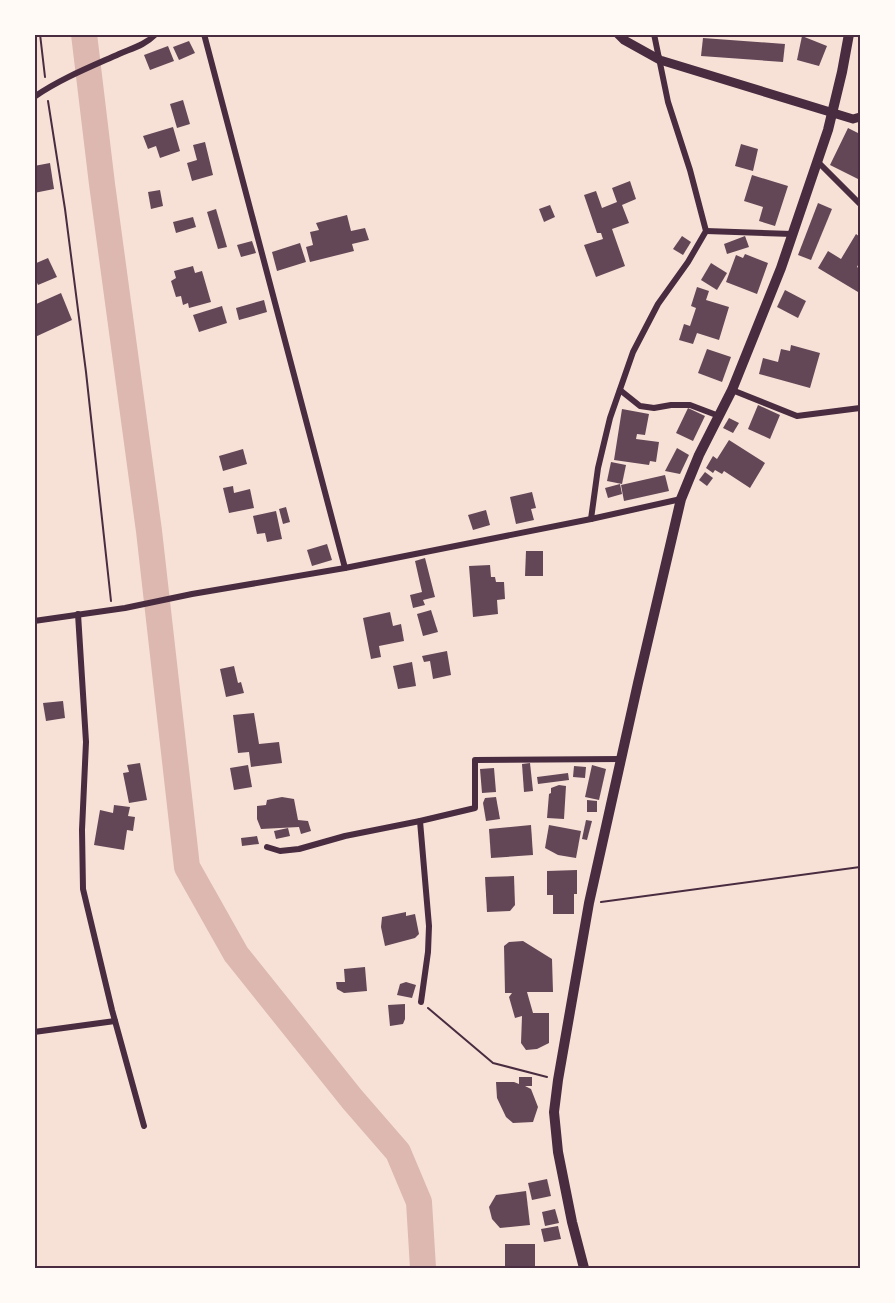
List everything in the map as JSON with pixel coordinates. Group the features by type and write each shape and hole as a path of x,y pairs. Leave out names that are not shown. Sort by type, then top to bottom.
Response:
{"main road":[{"path":"584,1269 558,1152 554,1112 589,903 681,499 699,454 732,390 781,268 828,130 849,34"}],"street":[{"path":"34,97 47,88 148,42 156,34"},
{"path":"204,34 345,567"},
{"path":"618,34 624,40 660,60 853,119 861,117"},
{"path":"591,519 598,468 610,418 633,352 658,304 688,262 706,231 690,170 668,102 654,34"},
{"path":"817,161 860,204"},
{"path":"706,231 792,234"},
{"path":"620,390 640,406 654,408 690,405 719,416"},
{"path":"732,390 797,416 861,408"},
{"path":"34,621 125,608 345,567 681,499"},
{"path":"78,614 86,742 82,830 83,889 115,1021 144,1126"},
{"path":"267,847 280,851 299,849 345,836 476,808 475,760 621,759"},
{"path":"420,821 429,926 421,1002"},
{"path":"34,1032 115,1021"}],"path":[{"path":"40,34 83,348 111,610"},
{"path":"589,903 861,867"},
{"path":"421,1002 494,1063 558,1080"}],"building":[{"path":"802,36 827,46 819,66 797,60"},
{"path":"703,38 785,44 783,62 701,56"},
{"path":"189,41 195,53 179,60 173,47"},
{"path":"168,46 174,61 150,70 144,55"},
{"path":"183,100 190,124 177,128 170,104"},
{"path":"173,127 180,151 160,158 156,146 148,149 143,136"},
{"path":"848,128 860,134 860,180 830,165"},
{"path":"205,142 213,175 192,181 187,163 197,160 193,145"},
{"path":"741,144 758,149 753,171 735,166"},
{"path":"50,163 54,189 34,193 34,166"},
{"path":"752,175 788,186 775,226 759,221 763,207 744,201"},
{"path":"630,181 636,199 622,205 629,223 612,229 625,266 596,277 584,245 603,239 601,233 597,233 584,195 596,191 602,208 617,202 612,188"},
{"path":"160,190 163,206 151,209 148,192"},
{"path":"818,203 832,209 811,260 798,255"},
{"path":"550,205 555,217 544,222 539,209"},
{"path":"216,209 227,247 218,249 207,212"},
{"path":"347,215 351,231 365,228 369,240 352,244 354,251 310,262 306,247 313,245 310,232 319,230 316,223"},
{"path":"193,217 196,227 176,233 173,222"},
{"path":"856,234 860,237 860,261 857,267 860,269 858,292 818,268 828,251 841,259"},
{"path":"682,236 691,242 683,255 673,249"},
{"path":"745,236 749,247 727,254 724,244"},
{"path":"252,241 256,253 241,257 237,245"},
{"path":"300,243 306,262 277,271 272,252"},
{"path":"745,254 768,263 757,294 726,282 736,255 743,258"},
{"path":"48,258 57,277 38,285 34,276 34,264"},
{"path":"711,263 727,273 717,290 701,280"},
{"path":"193,266 195,273 202,271 211,302 189,308 188,303 183,305 181,296 176,297 171,281 176,278 174,271"},
{"path":"697,287 709,291 706,300 729,307 719,340 697,333 693,344 679,340 684,324 690,326 696,308 691,306"},
{"path":"785,290 806,301 798,318 777,307"},
{"path":"61,293 72,320 35,337 34,305"},
{"path":"264,300 267,312 239,320 236,308"},
{"path":"222,306 227,323 199,332 193,315"},
{"path":"791,345 820,353 810,388 759,374 763,358 778,362 781,349 790,351"},
{"path":"707,349 731,357 722,382 698,373"},
{"path":"758,405 780,415 770,439 748,429"},
{"path":"688,408 705,416 693,441 676,433"},
{"path":"622,409 649,414 645,435 637,434 636,439 659,442 656,462 650,461 649,465 614,460"},
{"path":"729,418 739,423 733,433 723,428"},
{"path":"729,440 765,463 750,488 724,471 722,474 715,470 713,473 706,468 713,456 717,459"},
{"path":"677,448 689,455 680,474 665,471"},
{"path":"243,449 247,464 223,471 219,456"},
{"path":"611,462 626,465 622,484 607,481"},
{"path":"705,472 713,478 707,486 699,480"},
{"path":"665,475 669,491 624,501 621,485"},
{"path":"620,484 622,494 608,498 605,488"},
{"path":"233,486 234,493 250,489 254,508 229,513 223,488"},
{"path":"532,492 536,508 531,509 534,520 516,524 510,497"},
{"path":"286,507 290,522 283,524 279,509"},
{"path":"486,510 490,525 473,530 468,515"},
{"path":"276,511 282,539 267,542 265,533 257,534 253,516"},
{"path":"327,544 332,560 312,566 307,550"},
{"path":"526,551 543,551 543,576 525,576"},
{"path":"425,558 435,597 423,600 425,605 413,608 410,595 422,592 415,561"},
{"path":"490,565 491,577 495,577 496,582 504,582 505,599 497,600 498,614 473,617 469,566"},
{"path":"431,610 438,632 423,636 417,614"},
{"path":"390,612 393,626 401,624 404,641 379,646 381,657 371,659 363,618"},
{"path":"447,651 451,675 433,679 430,661 424,662 422,656"},
{"path":"412,662 416,686 398,689 393,666"},
{"path":"234,666 238,683 241,682 244,693 226,697 220,669"},
{"path":"63,701 65,718 46,721 43,703"},
{"path":"254,713 259,744 279,742 282,763 251,767 249,752 238,753 233,715"},
{"path":"140,763 147,800 129,803 123,773 129,772 127,765"},
{"path":"530,763 533,791 524,792 522,764"},
{"path":"248,765 252,787 234,790 230,768"},
{"path":"592,765 606,769 599,800 585,797"},
{"path":"574,766 586,767 585,778 573,777"},
{"path":"494,768 496,792 482,793 480,769"},
{"path":"568,773 569,780 538,784 537,777"},
{"path":"559,785 566,786 564,819 547,818 551,788"},
{"path":"282,797 294,799 298,820 308,821 311,831 301,834 299,827 261,829 257,819 257,806 266,805 267,800"},
{"path":"496,797 500,819 486,821 483,803 485,798"},
{"path":"587,800 597,801 597,812 587,812"},
{"path":"114,805 130,807 128,816 135,817 133,831 127,830 124,850 94,845 100,810 113,813"},
{"path":"586,820 592,821 587,840 582,839"},
{"path":"531,825 533,855 491,858 489,829"},
{"path":"549,825 581,831 576,858 558,855 545,848"},
{"path":"288,828 290,836 276,839 274,831"},
{"path":"257,836 259,844 242,846 241,838"},
{"path":"577,870 574,914 553,914 553,895 547,895 547,871"},
{"path":"514,876 515,905 510,911 487,912 485,877"},
{"path":"406,912 406,916 415,914 419,934 415,938 385,946 381,927 382,917"},
{"path":"523,941 552,959 553,992 527,992 533,1013 549,1013 549,1043 537,1049 526,1050 521,1043 522,1016 515,1018 509,997 512,993 505,993 504,946 509,942"},
{"path":"365,967 367,991 344,993 337,989 336,982 345,982 344,969"},
{"path":"406,982 416,985 412,998 397,995 400,984"},
{"path":"405,1004 403,1024 390,1026 388,1005"},
{"path":"519,1077 532,1077 532,1086 525,1086 531,1089 538,1107 533,1122 513,1123 506,1117 497,1098 496,1082 519,1084"},
{"path":"547,1179 551,1196 532,1200 528,1183"},
{"path":"526,1191 530,1225 500,1228 492,1219 489,1207 496,1195"},
{"path":"555,1209 559,1223 545,1226 542,1212"},
{"path":"558,1226 561,1239 544,1242 541,1229"},
{"path":"505,1244 535,1244 535,1268 505,1268"}],"waterway":[{"path":"84,34 149,531 187,867 236,954 352,1099 398,1152 419,1202 423,1268"}]}
